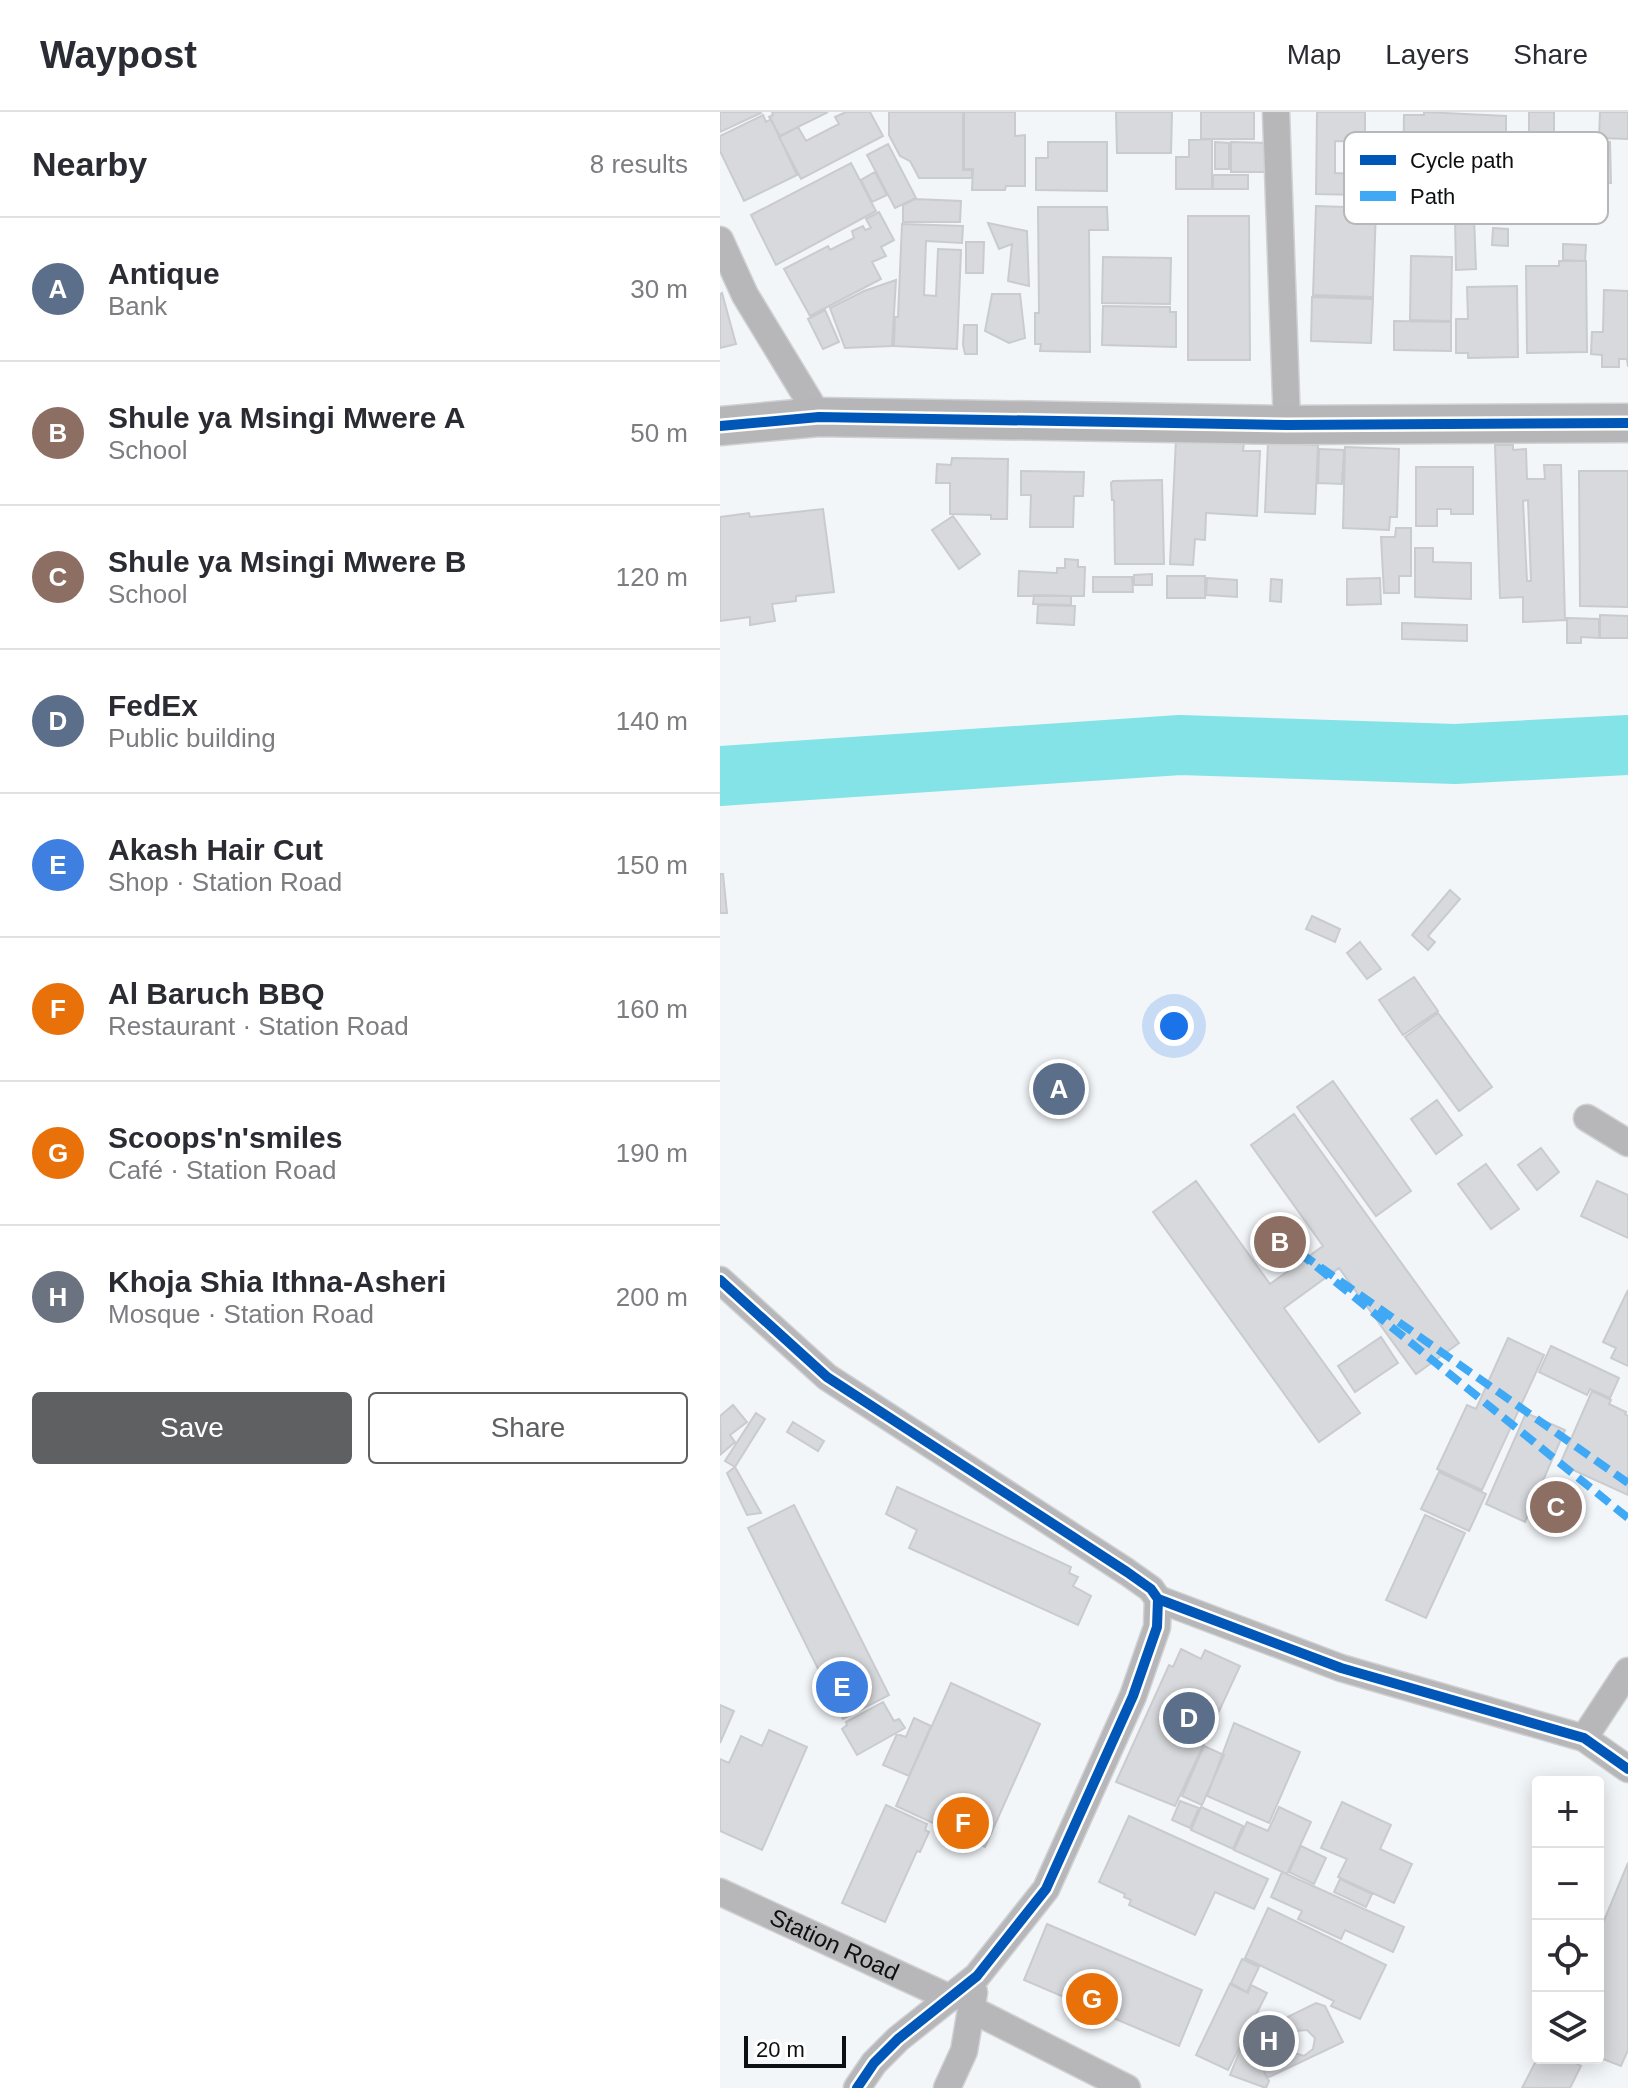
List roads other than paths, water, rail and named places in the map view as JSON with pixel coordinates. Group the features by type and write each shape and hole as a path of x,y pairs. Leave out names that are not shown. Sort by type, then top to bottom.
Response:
{"street":[{"path":"1276,112 1287,425"},
{"path":"720,240 745,295 819,417"},
{"path":"720,426 819,417 1287,425 1628,423"},
{"path":"1587,1118 1628,1143"},
{"path":"720,1280 827,1377 1127,1572 1151,1589 1158,1599 1341,1668 1584,1738 1628,1769"},
{"path":"857,2088 874,2063 898,2039 960,2003 977,1976 1046,1889 1133,1696 1157,1627 1158,1599"},
{"path":"1584,1738 1628,1671"},
{"name":"Station Road","path":"720,1892 960,2003 1127,2088"},
{"path":"947,2088 964,2051 960,2003"}],"waterway":[{"path":"720,776 1180,745 1455,754 1628,745"}],"place":[{"name":"Antique","path":"1059,1089"},
{"name":"Shule ya Msingi Mwere A","path":"1280,1242"},
{"name":"Shule ya Msingi Mwere B","path":"1556,1507"},
{"name":"Akash Hair Cut","path":"842,1687"},
{"name":"FedEx","path":"1189,1718"},
{"name":"Al Baruch BBQ","path":"963,1823"},
{"name":"Scoops'n'smiles","path":"1092,1999"},
{"name":"Khoja Shia Ithna-Asheri","path":"1269,2041"}]}
